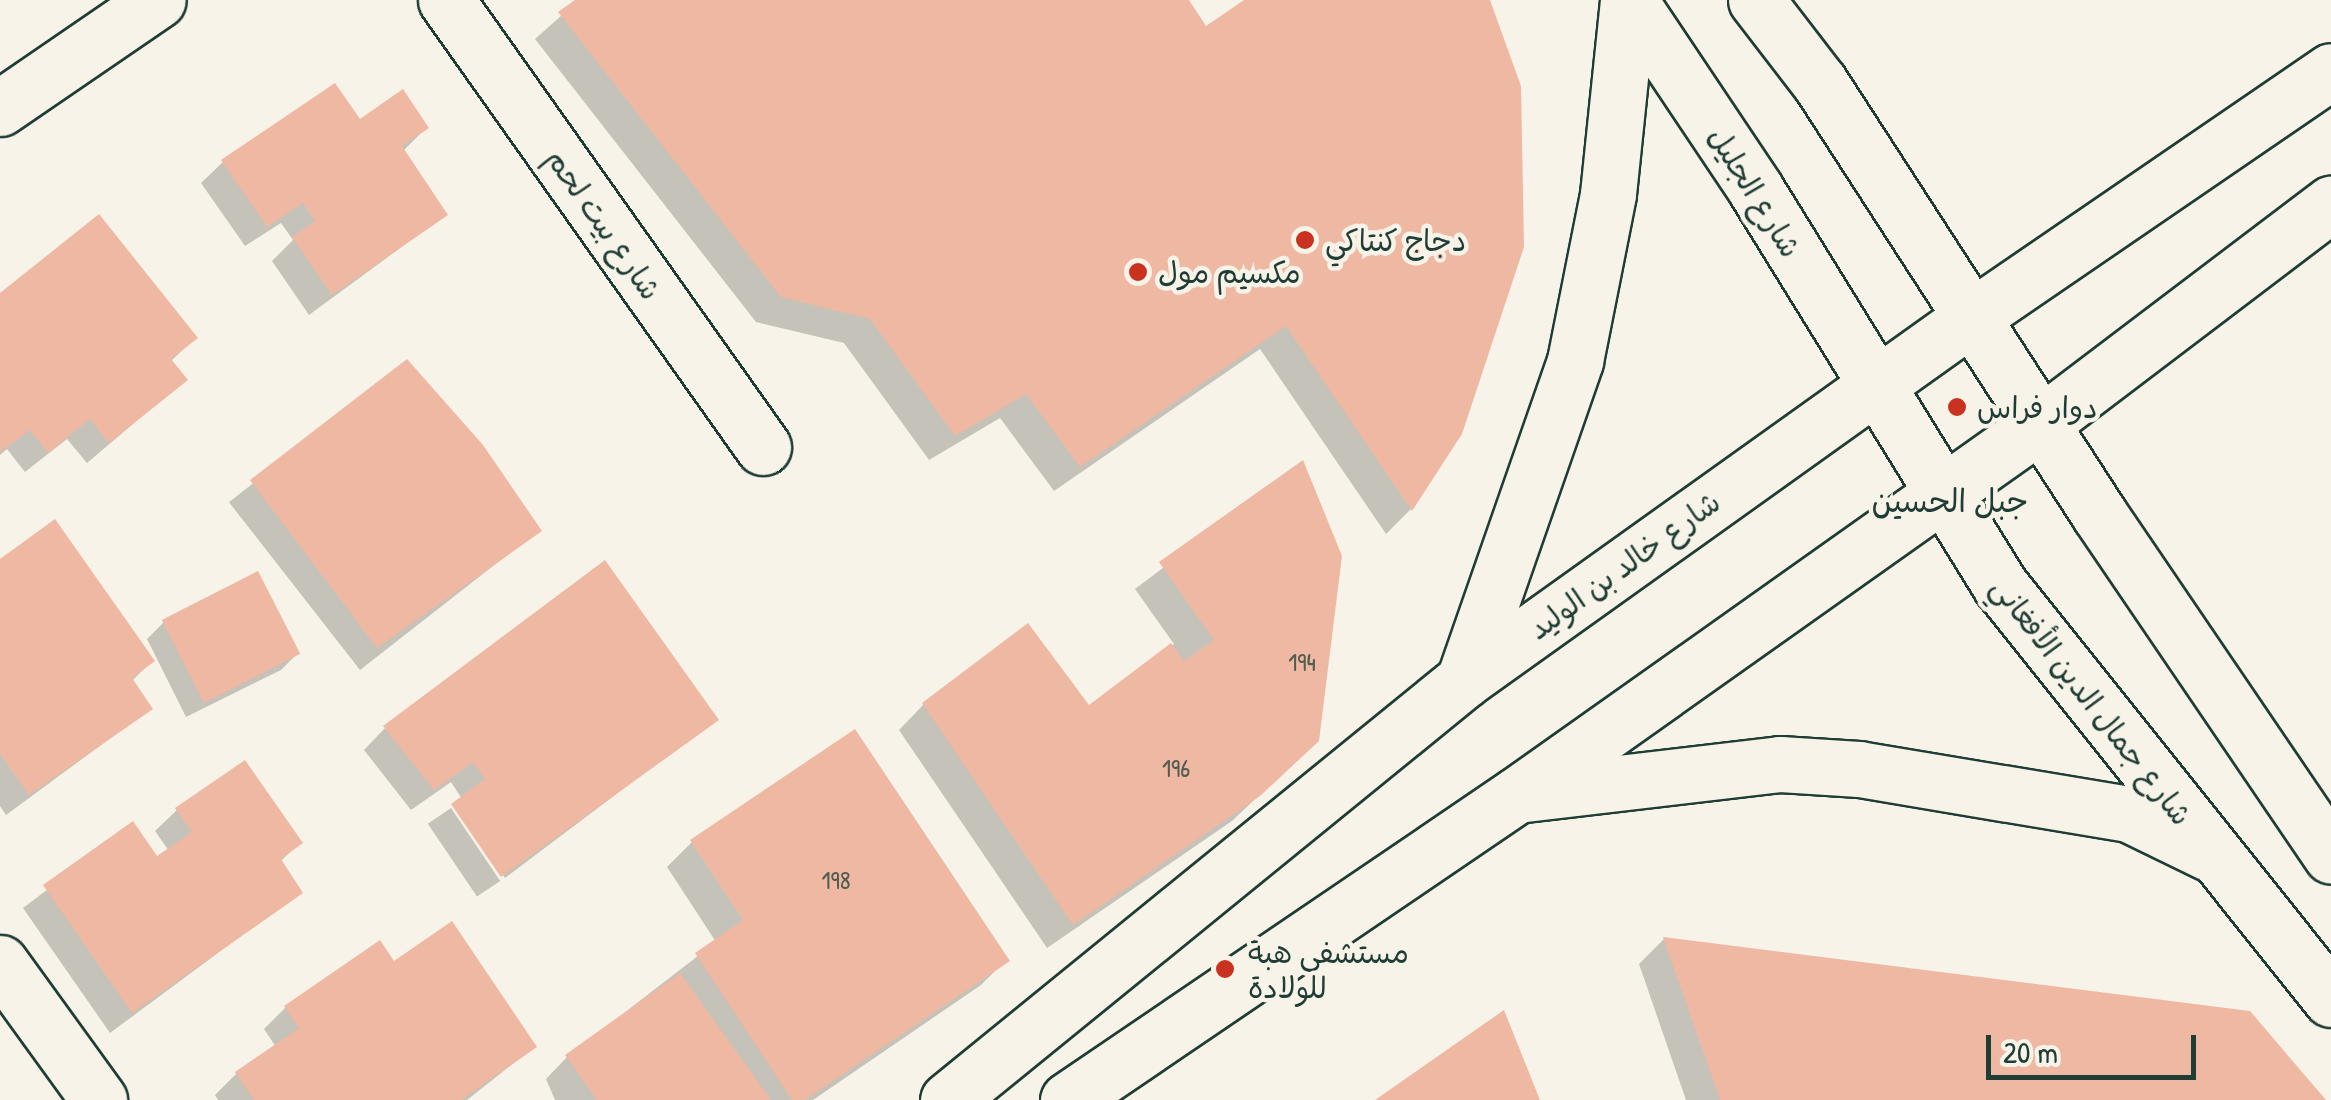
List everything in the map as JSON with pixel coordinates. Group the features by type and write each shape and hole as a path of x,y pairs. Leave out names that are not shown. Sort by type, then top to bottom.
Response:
{"main road":[{"path":"0,108 158,0"},
{"name":"شارع بيت لحم","path":"446,0 763,447"},
{"path":"1464,680 1575,361 1608,194 1628,0"},
{"name":"شارع الجليل","path":"1628,0 1756,190 1875,387"},
{"path":"1756,0 1820,83 2331,856"},
{"name":"شارع خالد بن الوليد","path":"948,1100 1464,680 1972,317 2331,70"},
{"path":"1068,1100 1518,796 2042,423 2331,204"},
{"name":"شارع جمال الدين الأفغاني","path":"1875,387 2000,585 2210,853 2331,999"},
{"path":"1518,796 1780,764 1859,769 2129,814 2210,853"},
{"path":"0,963 99,1100"}],"building":[{"name":"مكسيم مول","path":"575,0 1189,0 1206,26 1244,0 1490,0 1521,86 1524,247 1462,434 1412,511 1286,326 1080,467 1026,394 955,436 870,319 781,297 558,12"},
{"path":"335,83 360,119 403,89 429,128 402,146 448,215 332,295 292,237 315,221 303,203 267,227 221,160"},
{"path":"99,214 198,338 171,359 188,380 109,443 90,419 48,453 30,430 0,452 0,293"},
{"path":"407,359 483,445 542,531 377,648 250,480"},
{"path":"1303,460 1342,556 1319,741 1260,796 1073,925 922,703 1028,623 1089,705 1171,643 1184,661 1214,640 1159,562"},
{"path":"55,519 155,661 132,678 153,709 29,795 0,754 0,559"},
{"path":"605,560 719,720 501,877 451,804 485,779 473,762 434,790 383,726"},
{"path":"258,571 300,654 204,703 162,620"},
{"path":"855,729 1010,961 805,1100 792,1100 695,953 743,920 690,840"},
{"path":"245,760 303,843 281,859 303,893 132,1013 43,885 133,821 157,856 192,832 175,808"},
{"path":"452,921 537,1047 461,1100 254,1100 235,1072 299,1028 284,1006 380,940 394,961"},
{"path":"1663,937 2250,1011 2326,1100 1720,1100"},
{"path":"680,973 771,1100 597,1100 565,1055"},
{"path":"1504,1010 1540,1100 1375,1100"}],"place":[{"name":"دجاج كنتاكي","path":"1305,240"},
{"name":"مكسيم مول","path":"1138,272"},
{"name":"دوار فراس","path":"1957,407"},
{"name":"مستشفى هبة للولادة","path":"1225,969"}],"district":[{"name":"جبل الحسين","path":"1950,501"}]}
